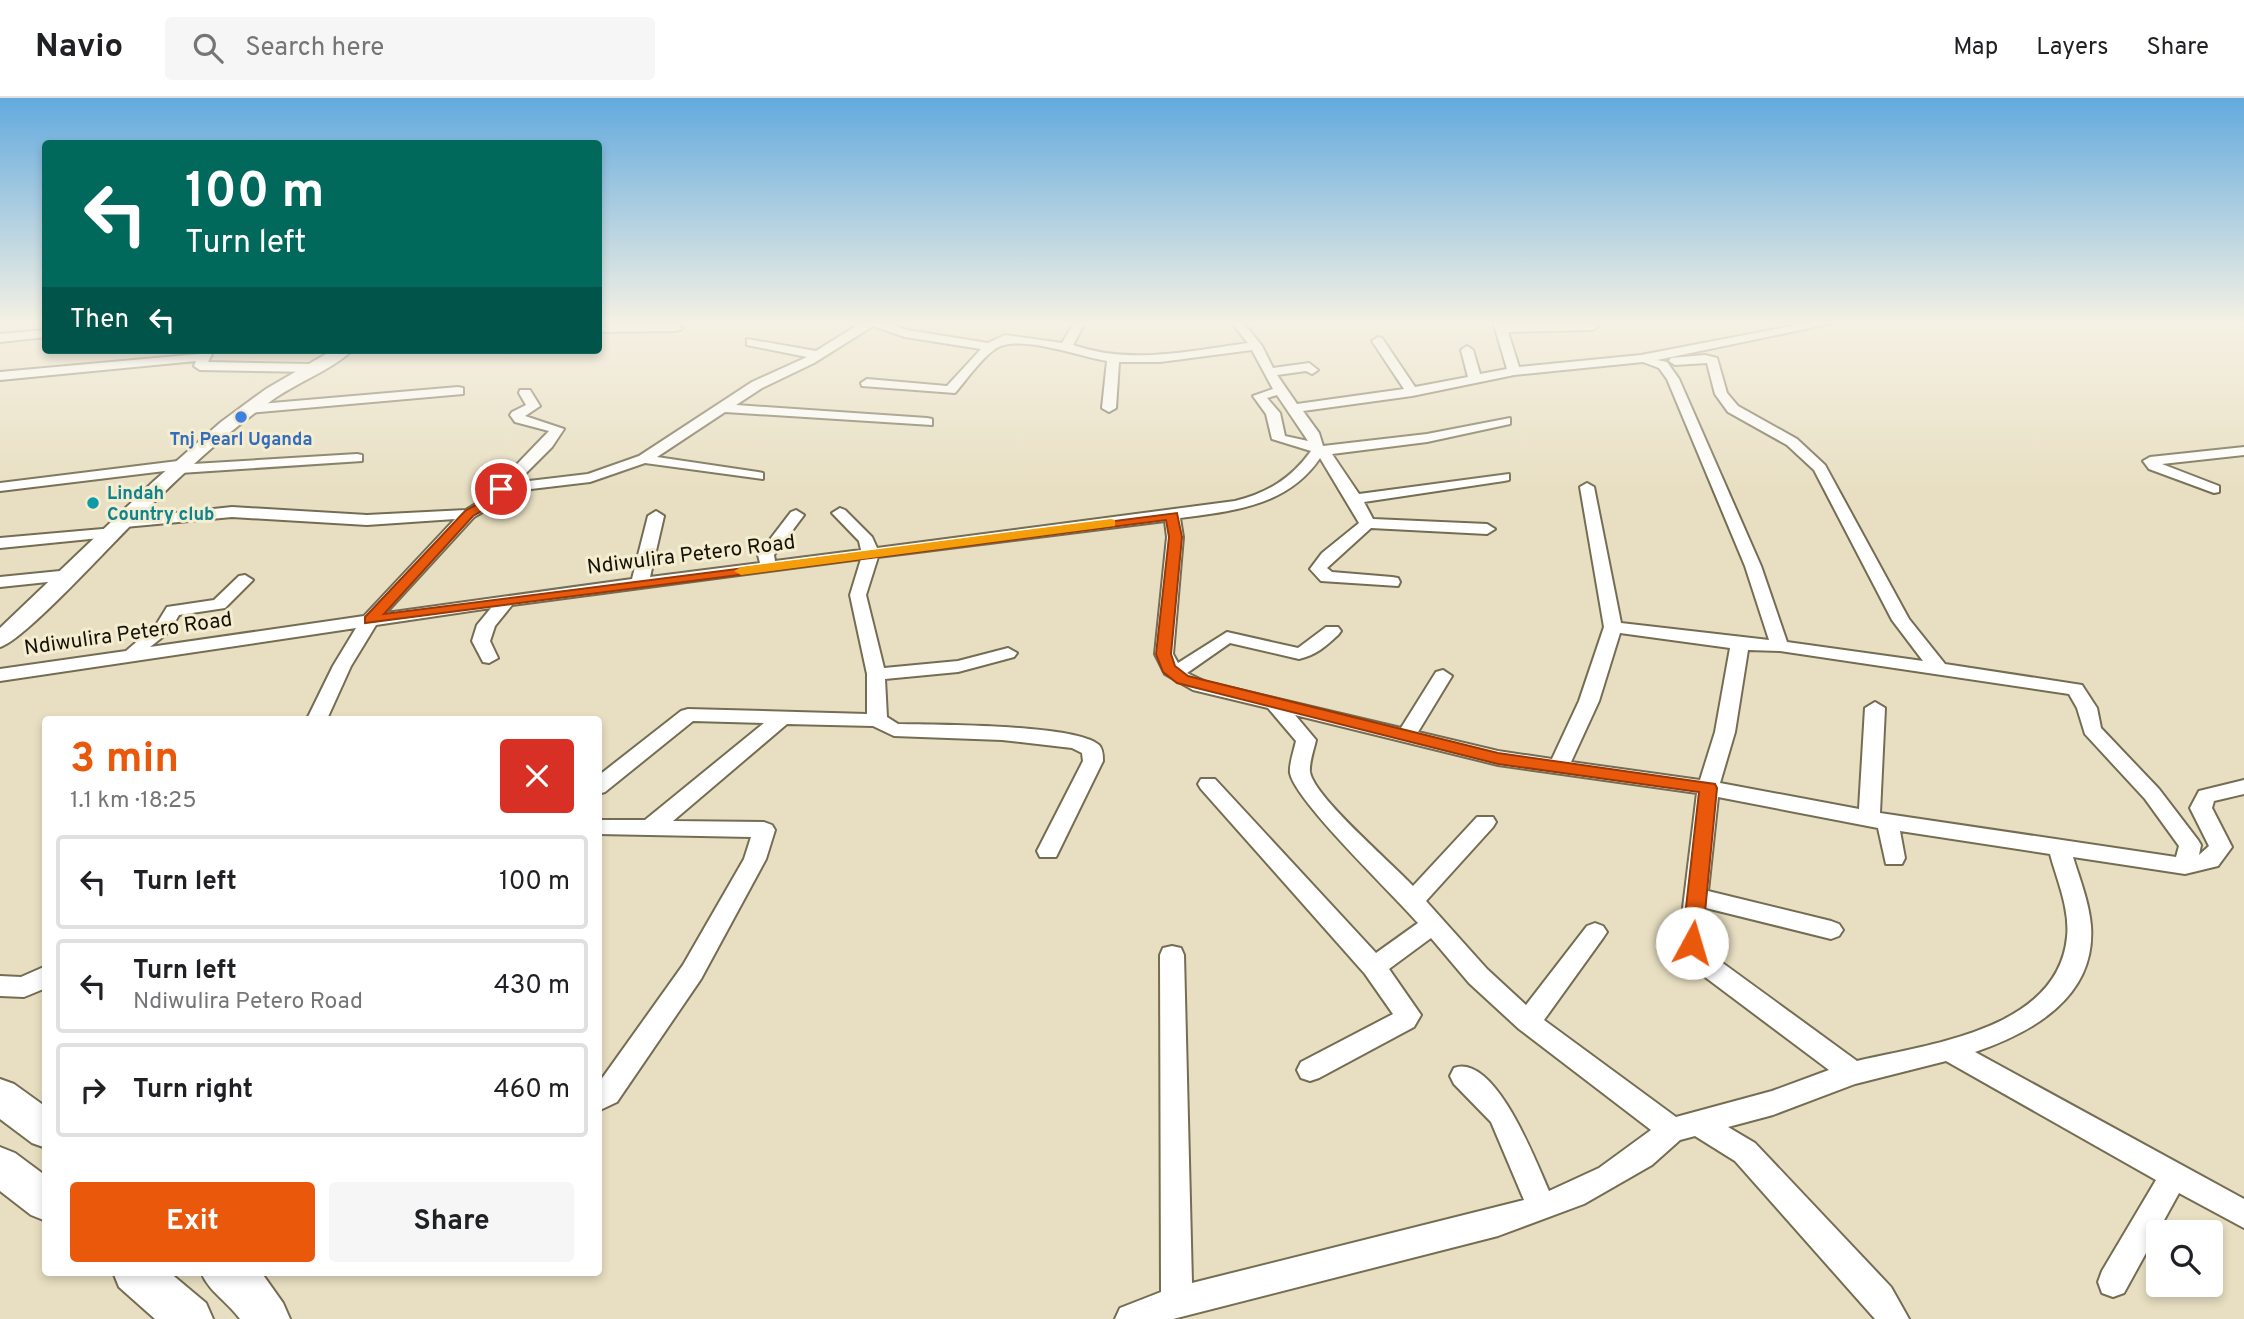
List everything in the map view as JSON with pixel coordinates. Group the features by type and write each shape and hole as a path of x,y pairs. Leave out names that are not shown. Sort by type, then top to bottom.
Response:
{"highway":[{"path":"0,1096 42,1127"},
{"path":"0,1166 42,1198"},
{"path":"140,1276 190,1319"},
{"path":"229,1276 244,1287 267,1319"}],"main road":[{"path":"0,640 183,467 249,409 297,378"}],"street":[{"path":"0,388 21,385 29,378"},
{"path":"318,716 342,666 370,620 469,514 503,494 529,485 607,474 643,459 771,378"},
{"path":"867,383 950,390 961,378"},
{"path":"1109,408 1111,378"},
{"path":"1272,378 1292,409 1312,433 1319,450 1355,499 1367,523"},
{"path":"1403,378 1412,392"},
{"path":"1292,409 1412,392 1480,378"},
{"path":"1672,378 1753,566 1780,646"},
{"path":"1717,378 1721,394 1733,409 1792,442 1819,468 1901,620 1938,668"},
{"path":"249,409 458,391"},
{"path":"1280,391 1259,396 1273,413 1276,434 1285,442 1319,450 1427,438 1505,421"},
{"path":"503,494 501,489 547,443 557,429 520,419 517,415 533,407 525,393"},
{"path":"727,408 927,422"},
{"name":"Ndiwulira Petero Road","path":"0,675 506,601 1172,515 1278,493 1293,484 1319,450"},
{"path":"2214,488 2154,466 2150,461 2244,451"},
{"path":"0,487 183,467 357,458"},
{"path":"643,459 758,475"},
{"path":"1355,499 1504,477"},
{"path":"1559,766 1589,701 1613,627 1587,487"},
{"path":"0,543 232,512 366,520 469,514"},
{"path":"840,513 866,540 872,554 858,595 876,674 877,720"},
{"path":"769,568 766,555 796,515"},
{"path":"1172,515 1175,537 1164,654 1174,674 1200,686 1498,758 1709,788 1878,820 2185,866 2210,860 2221,847 2201,808 2206,796 2244,787"},
{"path":"640,583 656,516"},
{"path":"1367,523 1487,528"},
{"path":"1367,523 1361,532 1324,561 1318,569 1328,577 1392,582"},
{"path":"0,582 70,575"},
{"path":"131,655 163,628 173,611 219,604 244,580"},
{"path":"489,658 481,641 486,625 506,601"},
{"path":"1613,627 1740,644 1780,646 2075,688 2087,708 2092,730 2152,794 2190,845 2185,866"},
{"path":"1174,674 1227,637 1299,654 1311,650 1332,631"},
{"path":"1740,644 1725,732 1709,788 1690,948 1694,955 1853,1073"},
{"path":"876,674 958,666 1008,653"},
{"path":"1407,734 1443,676"},
{"path":"1274,703 1306,740 1300,772 1306,785 1326,811 1478,976 1528,1022 1685,1126 1745,1152 1880,1298 1893,1319"},
{"path":"1875,708 1878,820 1894,858"},
{"path":"602,784 688,715 877,720 894,730 1002,734 1086,745 1094,755 1093,761 1048,850"},
{"path":"649,829 783,716"},
{"path":"1208,784 1374,967 1408,1015 1405,1020 1310,1070"},
{"path":"1412,902 1485,822"},
{"path":"602,827 764,830 764,840 755,859 692,972 607,1094 602,1097"},
{"path":"1131,1319 1177,1302 1460,1232 1542,1207 1619,1173 1685,1126 1773,1103 1853,1073 1991,1037 2038,1014 2072,969 2079,936 2059,848"},
{"path":"1697,897 1831,930"},
{"path":"1374,967 1432,925"},
{"path":"1528,1022 1595,932"},
{"path":"1172,955 1177,1302"},
{"path":"0,986 24,987 42,978"},
{"path":"1948,1050 2244,1214"},
{"path":"1463,1076 1488,1097 1501,1114 1542,1207"},
{"path":"2113,1282 2174,1175"}],"slow traffic":[{"path":"741,571 1111,523"}],"place":[{"name":"Tnj Pearl Uganda","path":"241,417"},
{"name":"Lindah Country club","path":"93,503"}],"route":[{"path":"501,489 503,494 469,514 370,620 1172,515 1175,537 1164,654 1168,668 1182,680 1498,758 1709,788 1692,943"}]}
